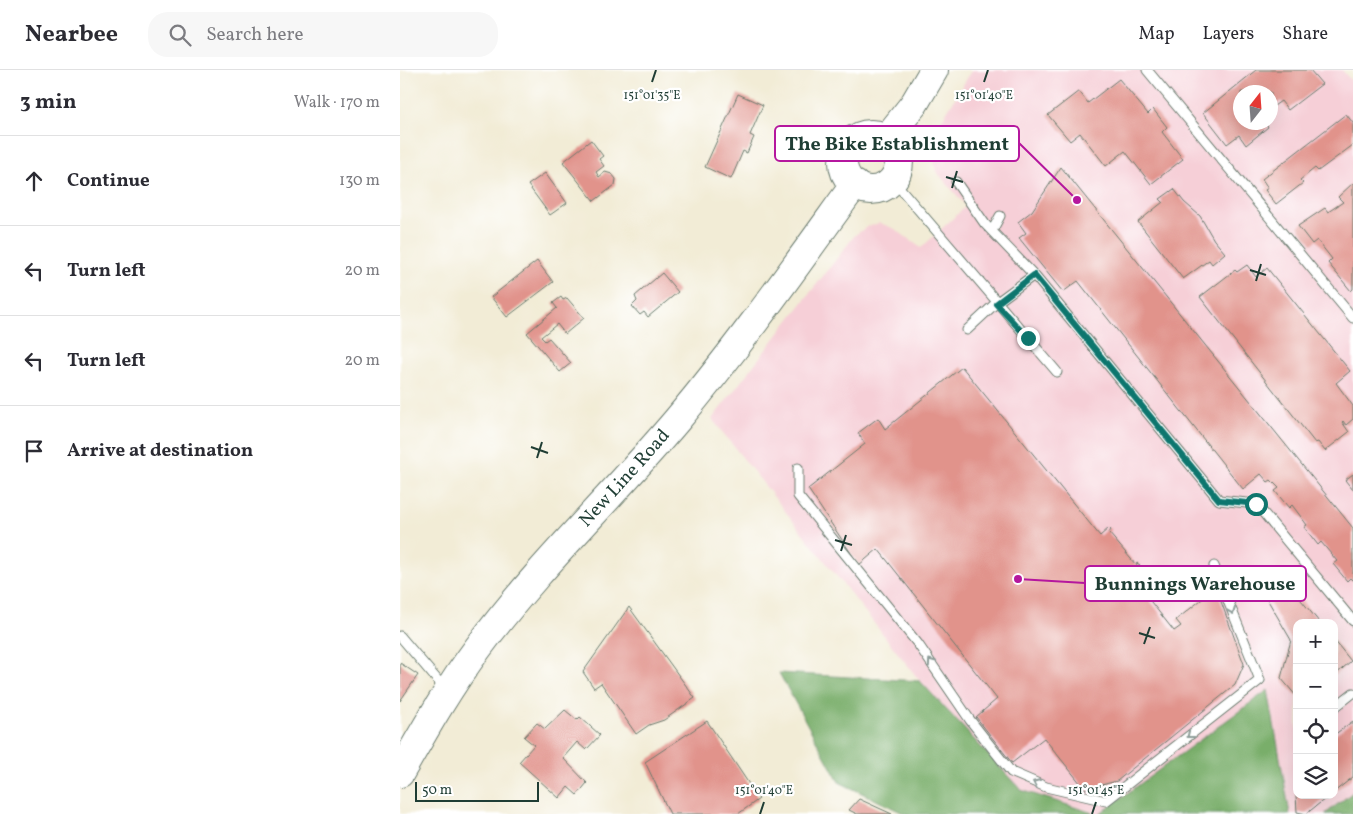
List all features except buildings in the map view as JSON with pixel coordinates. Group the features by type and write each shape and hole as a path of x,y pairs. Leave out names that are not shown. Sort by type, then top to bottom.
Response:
{"main road":[{"path":"888,138 914,104 934,70"},
{"path":"878,134 888,138 898,153 900,162 893,180 887,185 871,190 855,184 844,169 843,159 846,149 859,136 878,134"},
{"name":"New Line Road","path":"400,774 448,692 478,648 546,566 676,421 730,356 855,184"}],"lane":[{"path":"1147,70 1353,318"},
{"path":"893,180 996,304 1056,372"},
{"path":"956,182 992,232 1034,275 1219,500 1256,504 1353,621"},
{"path":"992,232 1000,216"},
{"path":"967,330 996,304 1034,275"},
{"path":"798,468 798,496 918,644 970,720 1011,772 1054,789 1106,801 1260,680 1214,566"},
{"path":"400,636 448,692"},
{"path":"1338,705 1353,694"}],"shaded area":[{"path":"972,70 1342,70 1353,83 1353,792 1325,814 1290,814 1268,690 1099,814 1021,790 920,681 712,419 855,235 868,226 880,223 895,229 921,248 966,206 936,171 933,157 940,123"}],"green space":[{"path":"779,673 920,681 1021,790 1096,814 905,814 839,782"},
{"path":"1268,690 1290,814 1099,814"},
{"path":"1353,792 1353,814 1325,814"}],"place":[{"name":"The Bike Establishment","path":"1077,200"},
{"name":"Bunnings Warehouse","path":"1018,579"}],"route":[{"path":"1028,338 996,304 1034,275 1219,500 1256,504"}]}
